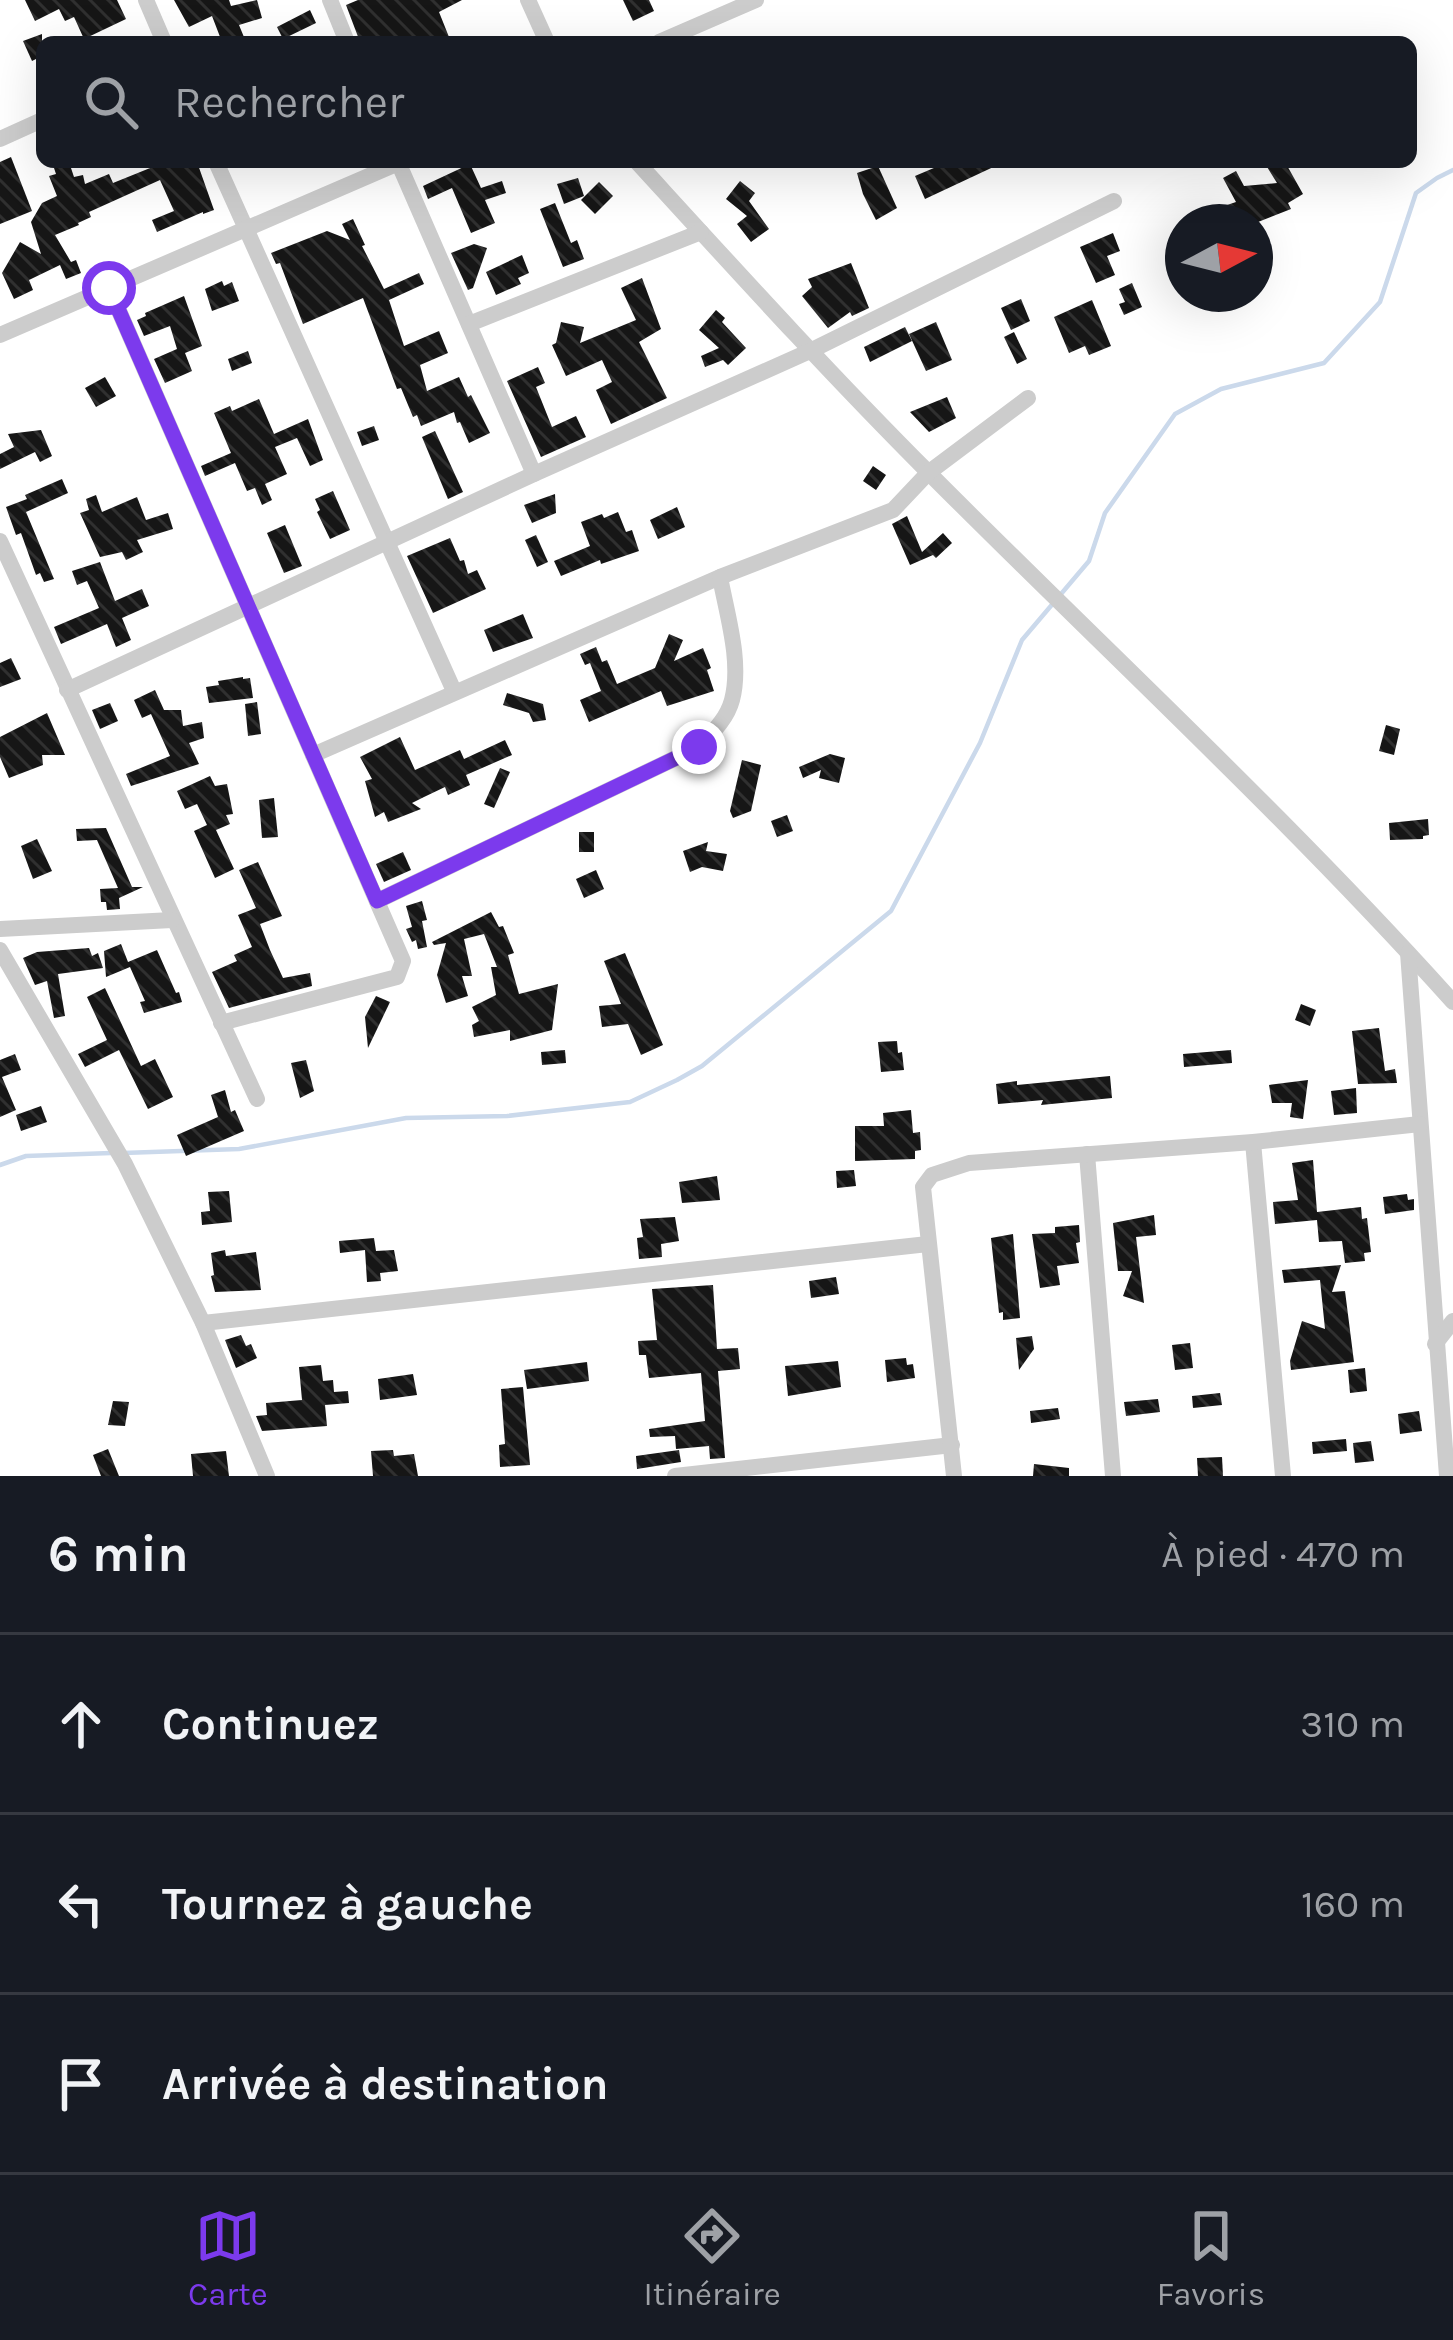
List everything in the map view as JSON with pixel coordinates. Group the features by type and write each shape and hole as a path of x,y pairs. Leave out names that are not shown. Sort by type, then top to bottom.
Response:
{"street":[{"path":"146,0 161,36"},
{"path":"330,0 345,36"},
{"path":"528,0 544,36"},
{"path":"670,36 722,7 756,0"},
{"path":"0,139 36,123"},
{"path":"220,168 454,691"},
{"path":"0,335 385,168"},
{"path":"402,168 534,474"},
{"path":"642,168 809,351 1328,868 1453,1002"},
{"path":"68,690 809,351 1114,201"},
{"path":"469,324 700,232"},
{"path":"109,288 403,961 397,976 221,1023"},
{"path":"313,754 720,577 893,510 928,472 1028,398"},
{"path":"0,542 257,1099"},
{"path":"377,901 699,747 719,726 732,700 732,638 720,577"},
{"path":"0,928 172,920"},
{"path":"0,950 125,1164 202,1324 267,1476"},
{"path":"1408,952 1447,1476"},
{"path":"954,1476 923,1187 932,1175 969,1163 1420,1124"},
{"path":"1252,1142 1282,1476"},
{"path":"1088,1154 1113,1476"},
{"path":"202,1324 928,1244"},
{"path":"1435,1344 1453,1321"},
{"path":"675,1476 952,1445"}],"building":[{"path":"25,0 117,0 126,19 90,36 83,36 74,17 65,21 59,9 35,21"},
{"path":"174,0 229,0 231,6 257,0 262,18 239,25 244,36 220,36 212,16 189,27"},
{"path":"358,0 462,0 439,12 449,36 358,36 346,5"},
{"path":"623,0 649,0 654,11 633,21"},
{"path":"310,10 316,23 289,36 282,36 277,27"},
{"path":"36,36 36,59 32,61 23,41"},
{"path":"11,157 32,211 0,224 0,162"},
{"path":"54,168 71,168 74,177 83,175 85,184 109,174 113,183 150,168 199,168 214,210 157,232 152,220 174,211 160,180 89,212 91,217 55,235 81,273 66,279 60,265 29,280 33,290 14,299 2,273 20,242 41,254 31,222 42,203 57,196 49,176 56,174"},
{"path":"472,168 481,188 502,181 506,193 485,200 495,223 471,233 452,188 428,199 423,186"},
{"path":"879,168 897,208 876,220 857,173"},
{"path":"934,168 991,168 925,199 915,176"},
{"path":"1268,168 1288,168 1303,194 1288,203 1291,209 1273,216 1273,204 1230,204 1236,202 1223,178 1236,171 1244,186 1277,183"},
{"path":"578,178 584,196 564,204 557,184"},
{"path":"740,181 755,193 749,201 769,229 751,242 737,224 747,216 726,199"},
{"path":"599,182 613,196 595,214 581,200"},
{"path":"555,203 571,243 577,240 584,259 563,267 540,209"},
{"path":"353,219 384,289 419,273 424,284 389,300 404,346 439,331 448,353 420,365 427,391 459,377 490,433 469,443 454,412 421,426 401,388 397,389 363,298 303,324 280,263 276,264 271,253 327,231 350,240 342,224"},
{"path":"1113,233 1120,251 1107,256 1115,275 1096,283 1080,247"},
{"path":"474,244 487,248 473,288 468,290 451,253"},
{"path":"522,255 529,273 518,278 521,284 496,295 486,272"},
{"path":"851,263 869,308 852,316 850,312 828,328 802,296 812,287 808,279"},
{"path":"642,278 661,329 639,342 667,398 611,424 596,390 612,382 602,360 566,376 552,345 561,322 584,327 580,343 636,320 621,288"},
{"path":"222,281 224,286 232,282 239,301 212,311 205,289"},
{"path":"1132,283 1142,307 1124,315 1119,289"},
{"path":"184,296 202,346 185,353 192,371 165,383 154,359 177,349 170,326 144,336 137,320"},
{"path":"1021,299 1030,321 1011,330 1001,308"},
{"path":"1092,300 1111,346 1089,355 1085,346 1069,353 1054,317"},
{"path":"716,310 746,348 728,365 723,360 705,367 701,356 719,348 699,330"},
{"path":"936,322 952,360 926,371 909,334"},
{"path":"905,327 912,341 870,362 864,347"},
{"path":"1014,332 1027,359 1017,364 1004,337"},
{"path":"248,351 252,363 232,371 228,359"},
{"path":"538,367 545,383 536,387 552,427 576,416 586,437 541,457 507,381"},
{"path":"105,377 116,396 96,407 85,388"},
{"path":"947,397 956,418 929,432 910,412"},
{"path":"259,399 274,434 308,419 323,460 310,466 297,438 275,447 287,474 265,484 272,500 262,505 255,488 247,491 235,463 205,476 201,466 231,453 214,413"},
{"path":"374,426 379,440 362,446 357,432"},
{"path":"41,430 52,456 40,462 35,452 0,469 0,454 14,447 8,434"},
{"path":"435,431 463,492 448,499 422,437"},
{"path":"873,466 886,475 876,490 863,481"},
{"path":"62,479 68,493 26,512 54,579 44,582 40,573 36,575 6,507"},
{"path":"333,491 350,530 330,539 315,499"},
{"path":"555,494 556,513 532,523 524,505"},
{"path":"96,495 102,512 137,497 146,520 168,513 173,529 137,540 143,552 126,560 122,552 100,557 80,513 89,510 86,499"},
{"path":"677,507 685,527 658,539 650,520"},
{"path":"618,512 626,532 632,530 639,551 561,576 554,561 590,546 581,522"},
{"path":"907,516 922,552 943,533 952,543 936,558 933,555 910,565 892,524"},
{"path":"285,525 302,566 284,573 267,533"},
{"path":"536,535 548,562 537,567 525,540"},
{"path":"450,538 468,574 477,570 486,589 433,613 407,556"},
{"path":"100,562 115,601 142,589 149,606 122,618 131,640 116,647 107,624 61,644 54,627 99,608 87,581 77,585 72,571"},
{"path":"523,614 533,638 493,652 484,630"},
{"path":"669,634 683,640 674,661 703,648 714,691 667,706 661,691 589,722 580,700 601,691 590,663 585,665 580,654 596,647 617,684 655,668"},
{"path":"11,658 21,679 0,687 0,663"},
{"path":"250,678 253,698 209,703 206,687"},
{"path":"155,690 164,710 181,710 183,726 202,722 204,738 189,743 199,764 131,786 126,774 170,756 151,714 142,718 134,700"},
{"path":"507,693 543,704 546,720 533,722 529,713 503,705"},
{"path":"257,702 261,734 248,736 245,704"},
{"path":"110,703 118,721 100,729 92,710"},
{"path":"47,713 65,755 42,755 43,765 9,778 0,757 0,737"},
{"path":"1386,725 1400,729 1394,755 1379,751"},
{"path":"400,737 415,770 460,750 464,759 505,740 512,755 466,775 470,785 448,795 445,787 412,803 421,809 388,822 384,812 375,817 365,781 372,779 360,757"},
{"path":"830,754 845,758 839,783 819,778 821,770 803,778 799,767"},
{"path":"742,760 761,765 751,811 733,818 730,811"},
{"path":"500,768 510,772 494,808 484,804"},
{"path":"210,776 215,786 227,784 233,814 226,815 230,824 216,830 234,869 215,878 194,831 207,825 197,804 185,809 177,791"},
{"path":"274,798 278,837 262,838 259,800"},
{"path":"787,815 793,831 777,837 771,821"},
{"path":"1428,819 1429,835 1423,839 1390,840 1389,823"},
{"path":"106,828 132,887 143,887 119,898 120,909 107,910 106,902 101,902 100,889 118,888 97,840 77,841 76,829"},
{"path":"579,832 594,832 594,852 579,852"},
{"path":"37,839 52,871 33,879 21,846"},
{"path":"708,842 706,851 727,854 723,871 702,867 690,872 683,851"},
{"path":"403,852 411,870 384,882 376,864"},
{"path":"258,862 282,916 260,924 270,950 283,978 310,973 312,986 229,1008 212,972 237,961 234,955 252,947 238,915 256,908 239,870"},
{"path":"596,870 604,889 584,898 576,879"},
{"path":"422,901 427,947 418,949 406,929 412,927 406,906"},
{"path":"491,912 499,927 503,926 514,953 508,955 519,994 558,984 552,1030 510,1041 510,1030 474,1037 472,1025 479,1021 472,1007 496,995 491,967 497,967 484,934 464,939 472,976 462,976 468,996 446,1003 437,975 446,943 432,942"},
{"path":"121,944 128,962 157,950 182,1002 144,1013 140,1002 145,1001 130,967 106,977 104,951"},
{"path":"89,948 92,956 98,953 103,968 58,974 65,1016 54,1018 47,981 35,985 23,958 37,952"},
{"path":"625,953 663,1045 641,1055 628,1024 602,1027 599,1006 621,1004 604,961"},
{"path":"105,988 141,1066 155,1059 173,1097 148,1109 119,1050 85,1067 78,1054 107,1040 87,997"},
{"path":"376,996 390,1002 368,1048 365,1017"},
{"path":"1301,1004 1316,1010 1310,1026 1295,1020"},
{"path":"1379,1028 1385,1071 1395,1069 1397,1083 1358,1084 1352,1031"},
{"path":"897,1041 904,1070 881,1072 878,1042"},
{"path":"565,1050 566,1063 542,1065 541,1052"},
{"path":"1231,1050 1232,1063 1184,1067 1183,1054"},
{"path":"15,1054 21,1070 2,1077 16,1110 0,1117 0,1060"},
{"path":"306,1060 314,1091 300,1098 291,1063"},
{"path":"1110,1076 1112,1098 998,1104 996,1084"},
{"path":"1308,1080 1303,1119 1290,1117 1292,1103 1272,1103 1269,1085"},
{"path":"1356,1088 1357,1113 1334,1115 1331,1091"},
{"path":"225,1090 231,1112 235,1110 244,1131 186,1156 177,1135 218,1117 211,1095"},
{"path":"41,1106 47,1122 21,1131 16,1115"},
{"path":"911,1110 913,1133 920,1132 921,1150 915,1151 915,1159 855,1161 855,1126 884,1126 883,1113"},
{"path":"1313,1160 1317,1212 1361,1207 1362,1219 1367,1218 1371,1252 1364,1253 1365,1261 1345,1263 1342,1241 1319,1242 1317,1220 1275,1224 1273,1202 1298,1200 1292,1163"},
{"path":"854,1170 856,1186 837,1188 836,1171"},
{"path":"717,1176 720,1200 682,1203 679,1182"},
{"path":"229,1191 232,1222 202,1225 201,1212 210,1211 208,1192"},
{"path":"1407,1194 1408,1200 1414,1199 1414,1210 1385,1214 1383,1197"},
{"path":"1154,1215 1156,1235 1136,1237 1144,1303 1123,1296 1132,1271 1118,1271 1113,1223"},
{"path":"675,1217 679,1241 661,1244 662,1257 639,1259 640,1219"},
{"path":"1079,1225 1079,1263 1057,1266 1060,1285 1040,1288 1032,1234"},
{"path":"1013,1234 1020,1318 1003,1320 991,1238"},
{"path":"374,1238 376,1251 394,1250 398,1271 380,1273 381,1281 367,1282 365,1250 340,1253 339,1241"},
{"path":"225,1250 226,1256 256,1252 261,1290 215,1292 211,1253"},
{"path":"1341,1265 1332,1292 1345,1291 1354,1362 1291,1370 1302,1321 1325,1329 1320,1280 1284,1283 1282,1270"},
{"path":"836,1277 839,1294 811,1298 809,1281"},
{"path":"713,1285 717,1349 738,1348 740,1369 718,1371 725,1458 710,1459 709,1446 676,1449 675,1436 650,1437 649,1429 705,1421 701,1373 649,1378 646,1355 639,1355 638,1341 657,1340 652,1289"},
{"path":"241,1335 257,1358 236,1368 225,1340"},
{"path":"1032,1336 1034,1349 1019,1370 1016,1338"},
{"path":"1190,1343 1193,1368 1175,1370 1172,1345"},
{"path":"906,1358 907,1365 913,1364 915,1378 887,1382 885,1360"},
{"path":"838,1361 841,1387 788,1396 785,1366"},
{"path":"587,1362 589,1381 527,1389 524,1370"},
{"path":"321,1365 323,1381 333,1380 334,1392 348,1391 349,1403 325,1405 327,1426 262,1431 256,1416 267,1415 266,1403 302,1400 299,1367"},
{"path":"1365,1368 1367,1391 1350,1393 1348,1370"},
{"path":"413,1374 417,1395 380,1400 378,1379"},
{"path":"523,1387 530,1465 500,1467 499,1445 505,1444 501,1389"},
{"path":"1220,1393 1222,1405 1193,1408 1192,1396"},
{"path":"1158,1399 1160,1412 1126,1416 1124,1402"},
{"path":"113,1401 129,1402 125,1426 108,1425"},
{"path":"1058,1408 1060,1419 1031,1423 1030,1411"},
{"path":"1419,1411 1422,1431 1400,1434 1398,1414"},
{"path":"1346,1439 1347,1451 1313,1454 1312,1442"},
{"path":"1371,1441 1374,1461 1355,1463 1353,1443"},
{"path":"108,1449 119,1476 101,1476 93,1455"},
{"path":"393,1450 394,1456 414,1454 418,1476 373,1476 371,1451"},
{"path":"679,1450 681,1462 637,1469 636,1456"},
{"path":"226,1451 229,1476 193,1476 191,1454"},
{"path":"1222,1457 1223,1476 1198,1476 1197,1458"},
{"path":"1034,1464 1069,1468 1069,1476 1033,1476"}],"waterway":[{"path":"123,1153 239,1149 406,1118 507,1116 630,1102 702,1066 891,911 980,743 1022,640 1089,561 1105,513 1175,414 1221,389 1324,363 1380,302 1416,193 1453,170"},
{"path":"0,1165 26,1156 111,1153"}],"route":[{"path":"109,288 377,901 699,747"}]}
